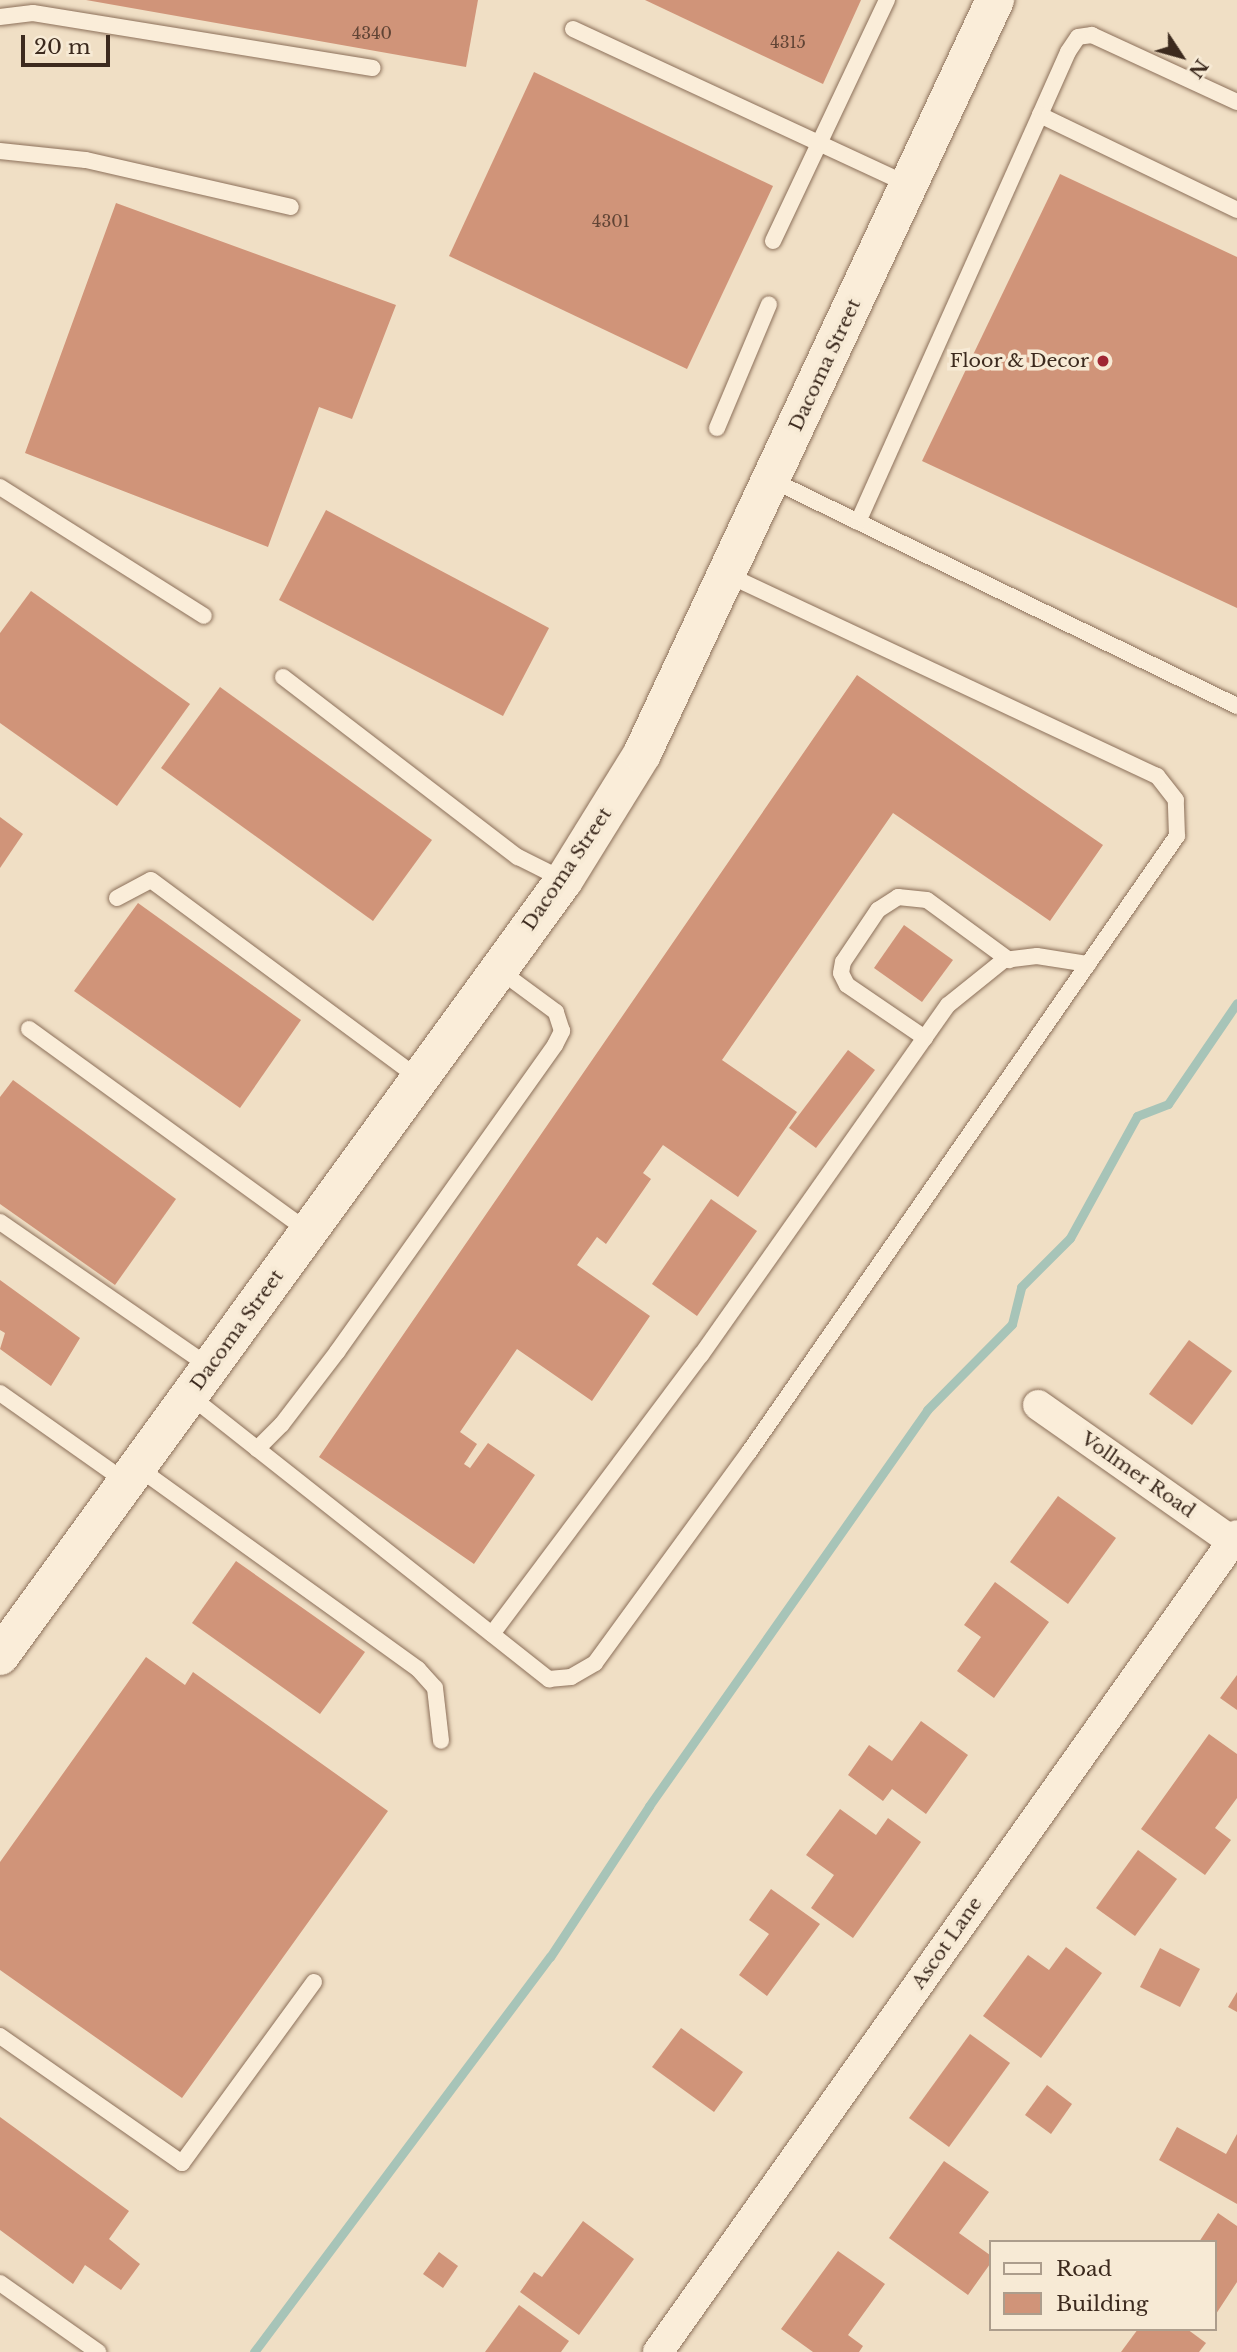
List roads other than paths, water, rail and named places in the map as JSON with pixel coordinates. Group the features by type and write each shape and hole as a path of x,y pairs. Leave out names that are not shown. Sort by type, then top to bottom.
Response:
{"main road":[{"name":"Dacoma Street","path":"0,1656 564,880 642,754 995,0"}],"street":[{"name":"Vollmer Road","path":"1038,1405 1235,1540"},
{"name":"Ascot Lane","path":"658,2352 1235,1540"}],"lane":[{"path":"773,241 887,0"},
{"path":"0,17 33,7 373,68"},
{"path":"573,29 909,185"},
{"path":"858,522 1068,52 1078,37 1092,34 1237,102"},
{"path":"1040,116 1237,210"},
{"path":"0,151 86,160 291,207"},
{"path":"717,428 769,304"},
{"path":"772,480 1237,706"},
{"path":"0,487 204,616"},
{"path":"0,1222 200,1381 257,1448 549,1679 571,1677 595,1663 750,1452 1177,836 1176,800 1157,776 727,575"},
{"path":"283,677 518,857 564,880"},
{"path":"117,898 151,880 419,1078"},
{"path":"925,1038 847,985 841,973 843,962 878,910 898,897 927,900 1009,960"},
{"path":"492,1634 701,1355 948,1005 982,974 1009,960 1037,957 1088,964"},
{"path":"257,1448 282,1424 337,1352 555,1045 562,1031 556,1012 499,970"},
{"path":"29,1029 308,1231"},
{"path":"0,1393 132,1474 418,1669 435,1688 440,1741"},
{"path":"0,2036 182,2163 314,1982"},
{"path":"0,2283 98,2352"}],"waterway":[{"path":"254,2352 550,1957 649,1806 927,1410 1012,1324 1021,1287 1070,1238 1137,1116 1168,1104 1237,1003"}],"place":[{"name":"Floor & Decor","path":"1103,361"}]}
